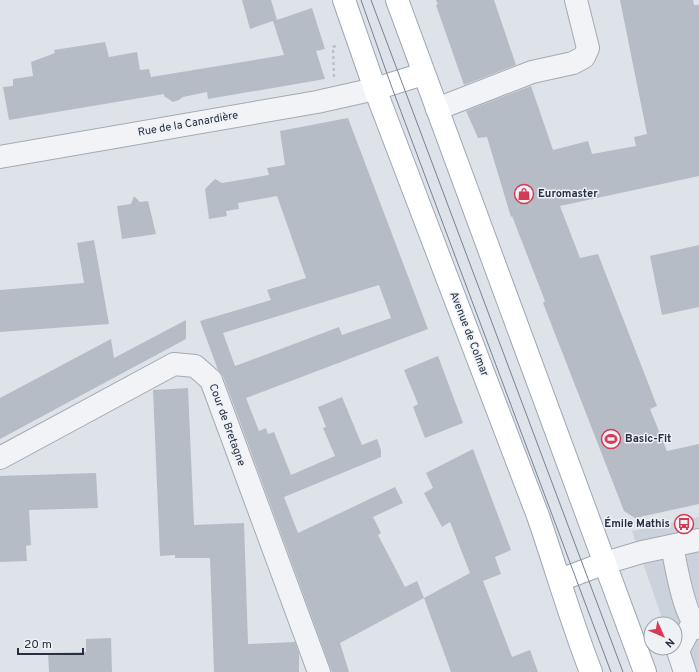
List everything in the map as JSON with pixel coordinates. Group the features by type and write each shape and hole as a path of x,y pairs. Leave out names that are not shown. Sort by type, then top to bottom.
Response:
{"main road":[{"name":"Avenue de Colmar","path":"344,0 375,89 560,580 572,621 591,672"},
{"path":"397,0 423,74 645,672"},
{"path":"375,89 423,74"},
{"path":"560,580 605,563"}],"street":[{"path":"437,110 532,72 573,63 584,57 588,48 576,0"},
{"name":"Rue de la Canardière","path":"0,157 323,101 375,89"},
{"name":"Cour de Bretagne","path":"0,458 174,364 195,366 210,380 319,672"},
{"path":"605,563 699,540"},
{"path":"672,546 684,601 696,626 678,651 685,672"}],"shaded area":[{"path":"699,517 699,672 680,672 677,656 683,656 683,616 661,616 632,531"}],"building":[{"path":"242,0 271,0 277,20 312,8 325,49 316,51 325,79 208,99 207,92 183,97 173,102 164,96 164,94 9,120 3,87 13,86 13,79 33,76 31,62 55,53 54,50 105,42 109,57 137,52 140,70 149,69 151,77 284,55 273,21 250,29"},
{"path":"436,0 494,0 516,65 464,85 436,5 438,4"},
{"path":"620,0 693,0 694,5 699,5 699,176 560,206 580,258 598,254 657,406 650,409 667,451 699,444 699,504 635,518 624,511 543,303 545,301 512,216 511,217 487,137 478,138 466,111 531,86 553,150 588,141 592,154 636,146 634,137 647,134"},
{"path":"348,118 428,329 246,398 259,431 266,428 268,434 274,432 291,475 335,456 323,428 326,427 318,407 342,397 362,445 377,439 381,450 381,457 284,497 298,533 395,487 403,503 373,517 381,533 378,535 405,587 417,581 424,598 340,643 349,672 332,672 223,376 218,370 200,321 271,300 267,290 306,278 277,196 238,203 239,209 226,211 227,216 209,219 205,189 215,179 222,183 269,175 267,168 285,165 280,131","holes":["379,285 391,318 342,335 339,327 235,366 223,333"]},
{"path":"134,196 140,202 148,201 156,234 122,239 117,206 131,204"},
{"path":"94,240 109,324 0,332 0,290 84,283 77,243"},
{"path":"699,245 699,307 662,315 650,256"},
{"path":"186,320 186,339 0,439 0,398 111,339 114,358"},
{"path":"438,356 463,423 425,438 413,407 418,404 404,370"},
{"path":"188,388 194,525 244,523 248,644 295,642 299,653 299,672 214,672 210,558 175,558 175,555 160,556 153,390"},
{"path":"473,449 511,550 495,557 501,574 483,581 512,657 530,650 538,672 451,672 424,598 470,573 450,522 442,527 424,493 433,488 426,473"},
{"path":"96,473 98,508 29,510 31,545 26,546 27,561 0,562 0,476"},
{"path":"111,638 112,672 49,672 48,653 86,652 86,639"}],"tram line":[{"path":"361,0 391,85 611,672"},
{"path":"371,0 623,672"}],"place":[{"name":"Euromaster","path":"524,194"},
{"name":"Basic-Fit","path":"611,439"},
{"name":"Émile Mathis","path":"684,524"}]}
